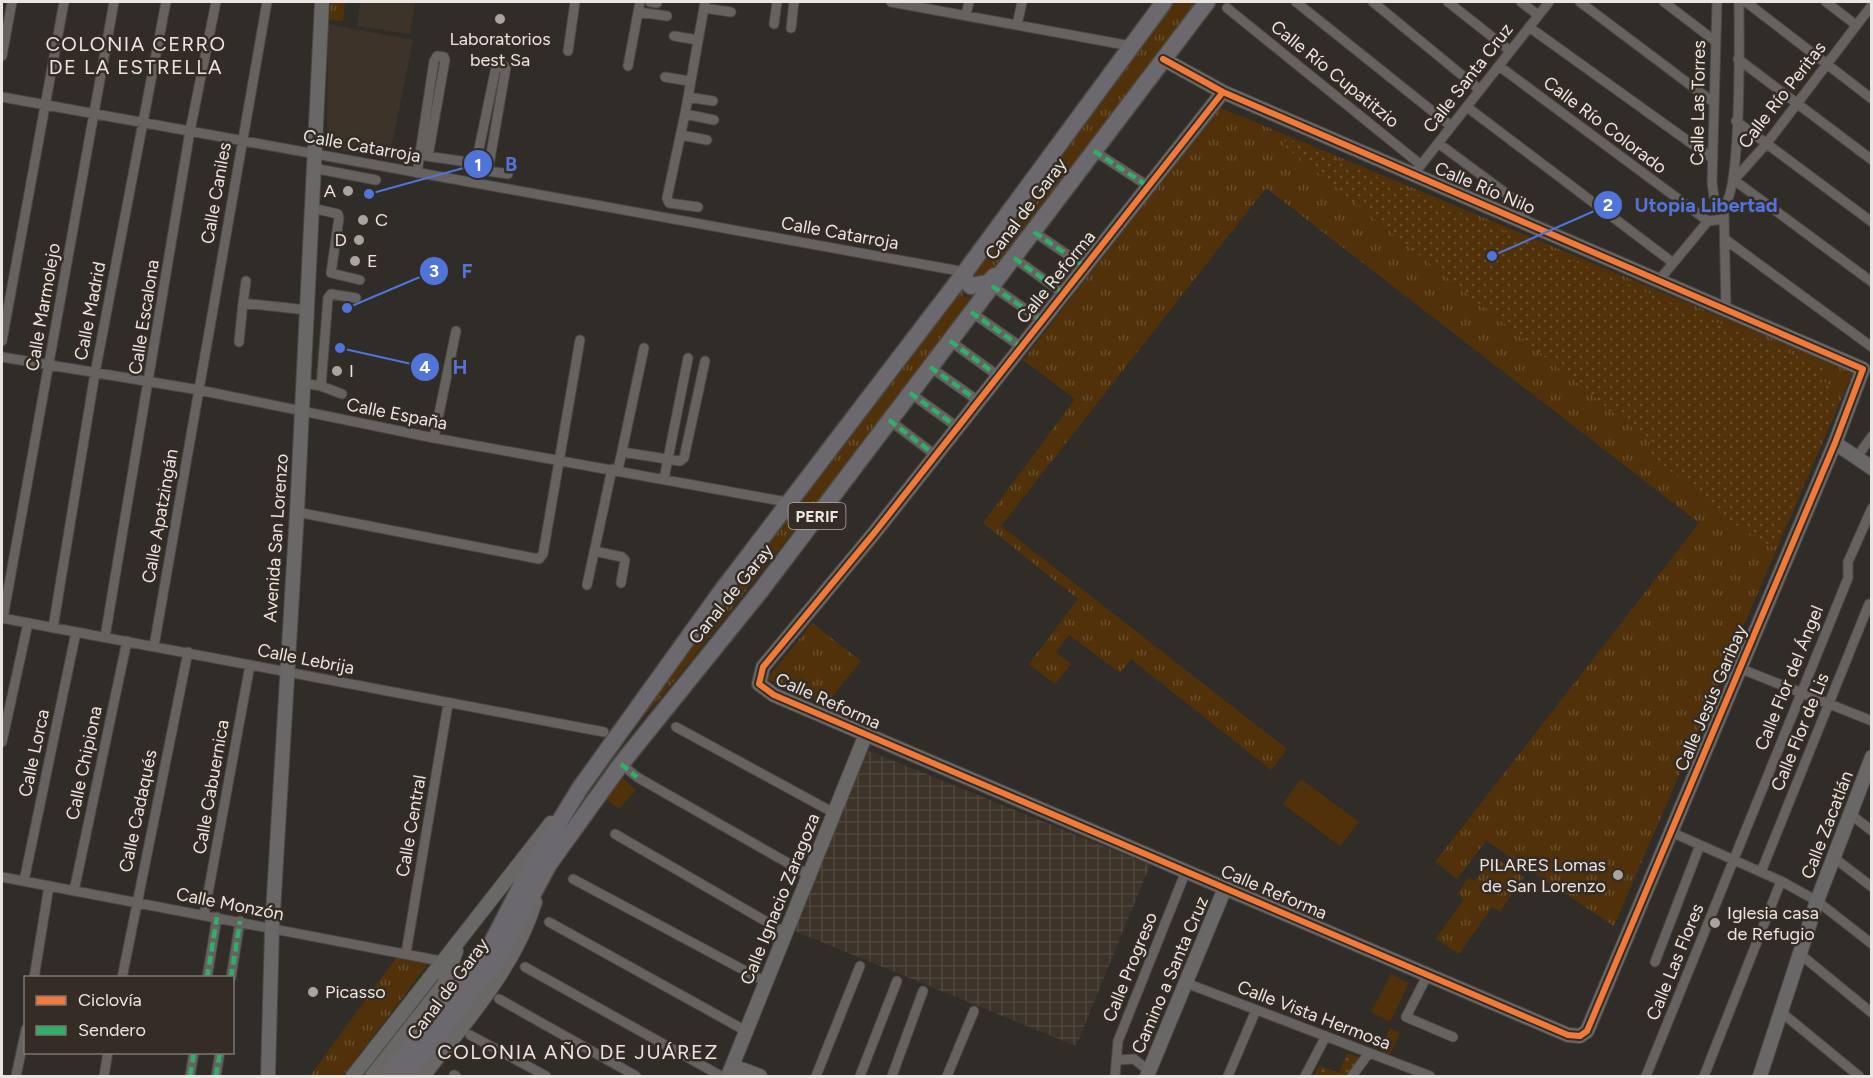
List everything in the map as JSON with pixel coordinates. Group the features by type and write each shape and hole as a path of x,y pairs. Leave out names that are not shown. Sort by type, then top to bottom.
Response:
{"highway":[{"name":"Canal de Garay","path":"407,1077 433,1032 485,956 524,880 580,788 787,502 965,272 1164,2"},
{"name":"Canal de Garay","path":"388,1077 433,1032 499,957 543,874 621,764 762,589 1207,2"},
{"path":"965,272 965,280 971,286 979,286 988,283 1012,259"}],"street":[{"path":"2,56 12,2"},
{"path":"2,341 64,2"},
{"name":"Calle Marmolejo","path":"2,618 50,365 114,2"},
{"name":"Calle Madrid","path":"53,628 95,373 166,2"},
{"name":"Calle Escalona","path":"105,637 150,382 190,131 216,2"},
{"name":"Calle Caniles","path":"199,390 267,2"},
{"name":"Avenida San Lorenzo","path":"268,1077 272,929 297,512 322,2"},
{"path":"568,51 575,2"},
{"path":"628,66 640,2"},
{"path":"774,24 777,2"},
{"path":"791,28 794,2"},
{"path":"891,2 919,4 1131,46"},
{"path":"966,15 969,2"},
{"path":"1017,25 1022,2"},
{"path":"1296,2 1451,126"},
{"path":"1372,2 1480,90"},
{"path":"1448,2 1510,51"},
{"path":"1521,2 1538,15"},
{"name":"Calle Santa Cruz","path":"1418,170 1549,2"},
{"path":"1580,2 1713,102"},
{"path":"1664,2 1715,41"},
{"name":"Calle Las Torres","path":"1717,2 1713,102 1714,197 1724,206 1726,308"},
{"name":"Calle Las Torres","path":"1734,180 1739,2"},
{"path":"1746,2 1872,99"},
{"path":"1826,2 1856,25"},
{"path":"698,207 667,201 686,114 689,81 704,5 731,12"},
{"name":"Calle Río Peritas","path":"1724,206 1730,200 1734,180 1767,143 1856,25 1868,18 1872,5"},
{"name":"Calle Río Cupatitzio","path":"1227,8 1418,170"},
{"path":"638,12 667,16"},
{"path":"1529,27 1713,159"},
{"path":"675,36 698,40"},
{"path":"417,172 424,156 444,57 437,56 434,61 424,156"},
{"name":"Calle Río Nilo","path":"1163,59 1223,92 1418,170 1525,221 1863,369"},
{"path":"1738,59 1872,160"},
{"name":"Calle Río Colorado","path":"1499,66 1708,221"},
{"path":"476,163 496,68 506,67 485,185"},
{"path":"665,77 689,81"},
{"name":"Calle Reforma","path":"1223,92 956,426 875,532 763,667 759,675 759,684 774,696 1568,1035 1580,1036"},
{"name":"Calle Catarroja","path":"2,97 965,272"},
{"path":"688,97 713,101"},
{"path":"1467,107 1672,262"},
{"path":"686,114 714,120"},
{"path":"1736,121 1872,222"},
{"path":"681,135 707,140"},
{"name":"Calle Río Nilo","path":"1438,143 1515,200 1523,208 1525,221"},
{"path":"1094,151 1148,186"},
{"path":"400,156 424,156 476,163 508,174"},
{"path":"313,168 376,180"},
{"path":"1734,180 1872,282"},
{"path":"312,208 338,214 331,273 360,280"},
{"path":"1660,279 1708,221 1724,219"},
{"path":"1034,232 1084,266"},
{"path":"1726,240 1872,347"},
{"path":"1012,259 1063,293"},
{"path":"239,342 246,280"},
{"path":"992,286 1041,320"},
{"path":"321,386 328,298 331,294 356,298"},
{"path":"243,303 307,310"},
{"path":"971,312 1020,346"},
{"path":"434,438 456,331"},
{"path":"297,512 539,559 543,554 580,340"},
{"path":"950,341 998,375"},
{"path":"587,585 615,470 622,452 644,348"},
{"name":"Calle España","path":"2,357 199,390 434,438 787,502"},
{"path":"664,479 688,358"},
{"path":"622,452 680,461 684,458 705,361"},
{"path":"930,367 977,400"},
{"name":"Calle Jesús Garibay","path":"1580,1036 1587,1031 1835,443 1863,369"},
{"path":"303,383 321,386 342,394"},
{"name":"Calle Apatzingán","path":"154,646 199,390"},
{"path":"910,393 956,426"},
{"path":"889,420 934,454"},
{"path":"1857,457 1872,436"},
{"path":"1835,443 1872,468"},
{"name":"Calle Flor del Ángel","path":"1734,860 1848,578 1848,562 1872,508"},
{"path":"594,551 622,557 625,560 621,583"},
{"name":"Calle Flor de Lis","path":"1761,872 1869,604"},
{"name":"Calle Lebrija","path":"2,618 604,732"},
{"path":"2,742 28,623"},
{"name":"Calle Lorca","path":"24,881 76,632"},
{"name":"Calle Chipiona","path":"74,891 127,641"},
{"name":"Calle Cadaqués","path":"122,976 135,903 188,652"},
{"name":"Calle Cabuernica","path":"204,915 250,665"},
{"path":"1739,668 1872,721"},
{"name":"Calle Central","path":"406,953 448,704"},
{"path":"676,727 834,813"},
{"name":"Calle Ignacio Zaragoza","path":"731,1071 866,734"},
{"name":"Calle Zacatlán","path":"1760,1077 1817,901 1872,757"},
{"path":"621,764 637,777 809,874"},
{"name":"Canal de Garay","path":"353,1077 447,963 459,940 580,788"},
{"path":"1850,813 1872,831"},
{"path":"1671,832 1761,872 1817,901 1872,944"},
{"path":"615,834 786,933"},
{"path":"1655,962 1700,845"},
{"path":"1833,857 1872,887"},
{"name":"Calle Las Flores","path":"1646,1077 1734,860"},
{"name":"Calle Progreso","path":"1115,1077 1118,1041 1186,871"},
{"path":"423,1077 487,993 510,958 531,914 543,874"},
{"name":"Calle Monzón","path":"2,877 406,953 447,963"},
{"path":"573,879 766,982"},
{"path":"1704,1077 1780,881"},
{"path":"34,976 49,886"},
{"name":"Camino a Santa Cruz","path":"1148,1074 1226,888"},
{"path":"207,976 217,917"},
{"path":"231,976 240,921"},
{"path":"549,922 746,1031"},
{"path":"1800,954 1872,1013"},
{"path":"372,1077 444,984 447,963"},
{"path":"816,1077 860,966"},
{"path":"525,967 721,1077"},
{"path":"1428,974 1406,1017 1453,1037"},
{"path":"860,1077 897,981"},
{"name":"Calle Vista Hermosa","path":"1186,983 1430,1077"},
{"path":"892,1077 923,991"},
{"path":"499,999 636,1077"},
{"path":"1228,1077 1256,1010"},
{"path":"947,1077 974,1011"},
{"path":"1781,1012 1859,1077"},
{"path":"471,1035 546,1077"},
{"path":"1305,1077 1326,1036"},
{"path":"16,1077 24,1039"},
{"path":"1352,1077 1369,1053"},
{"path":"104,1077 108,1054"},
{"path":"190,1077 194,1054"},
{"path":"216,1077 220,1054"},
{"path":"1117,1060 1134,1059 1148,1074"},
{"path":"731,1071 760,1077"}],"shaded area":[{"path":"360,2 415,2 410,34 357,26"},
{"path":"328,24 413,40 389,159 327,148"},
{"path":"867,750 1150,865 1076,1046 792,930"}],"green space":[{"path":"331,2 345,2 343,21 329,20"},
{"path":"1171,2 1198,2 1031,227 979,283 970,275"},
{"path":"1219,107 1853,372 1614,926 1486,841 1457,879 1435,862 1699,523 1266,188 1001,526 1287,749 1271,770 1131,659 1120,673 1069,635 1056,652 1071,664 1055,684 1029,664 1078,599 983,523 1075,399 1023,360"},
{"path":"1288,139 1824,368 1819,379 1832,386 1826,397 1837,403 1774,548 1731,522 1647,451 1650,442 1282,144"},
{"path":"962,282 964,298 980,296 676,679 613,753 669,673"},
{"path":"812,623 861,661 826,704 767,679"},
{"path":"623,778 636,790 619,809 605,798"},
{"path":"1301,779 1359,822 1340,846 1283,804"},
{"path":"1493,856 1524,877 1500,912 1492,907 1459,954 1436,939 1464,899 1457,894 1469,877 1475,881"},
{"path":"396,958 430,961 343,1076 310,1076"},
{"path":"1391,974 1409,983 1390,1022 1371,1012"},
{"path":"1390,1028 1400,1033 1390,1055 1380,1050"},
{"path":"1347,1053 1361,1058 1350,1076 1313,1076 1319,1066 1339,1073"}],"marked path":[{"path":"1094,151 1148,186"},
{"path":"1034,232 1084,266"},
{"path":"1014,258 1063,293"},
{"path":"992,286 1041,320"},
{"path":"971,312 1020,346"},
{"path":"950,341 997,375"},
{"path":"930,367 977,400"},
{"path":"910,393 956,426"},
{"path":"889,420 934,454"},
{"path":"621,764 637,777"},
{"path":"207,976 217,917"},
{"path":"231,976 240,921"},
{"path":"190,1076 194,1054"},
{"path":"216,1076 220,1054"}],"cycle path":[{"path":"1163,59 1223,92 1863,369 1835,443 1587,1031 1580,1036 1568,1035 774,695 759,684 763,667 875,532 1223,92"}],"place":[{"name":"Laboratorios best Sa","path":"500,19"},
{"name":"A","path":"348,191"},
{"name":"B","path":"369,194"},
{"name":"C","path":"363,220"},
{"name":"D","path":"359,240"},
{"name":"Utopia Libertad","path":"1492,256"},
{"name":"E","path":"355,261"},
{"name":"F","path":"347,308"},
{"name":"H","path":"340,348"},
{"name":"I","path":"337,371"},
{"name":"PILARES Lomas de San Lorenzo","path":"1618,875"},
{"name":"Iglesia casa de Refugio","path":"1715,923"},
{"name":"Picasso","path":"313,992"}],"district":[{"name":"COLONIA CERRO DE LA ESTRELLA","path":"136,56"},
{"name":"COLONIA AÑO DE JUÁREZ","path":"578,1052"}]}
